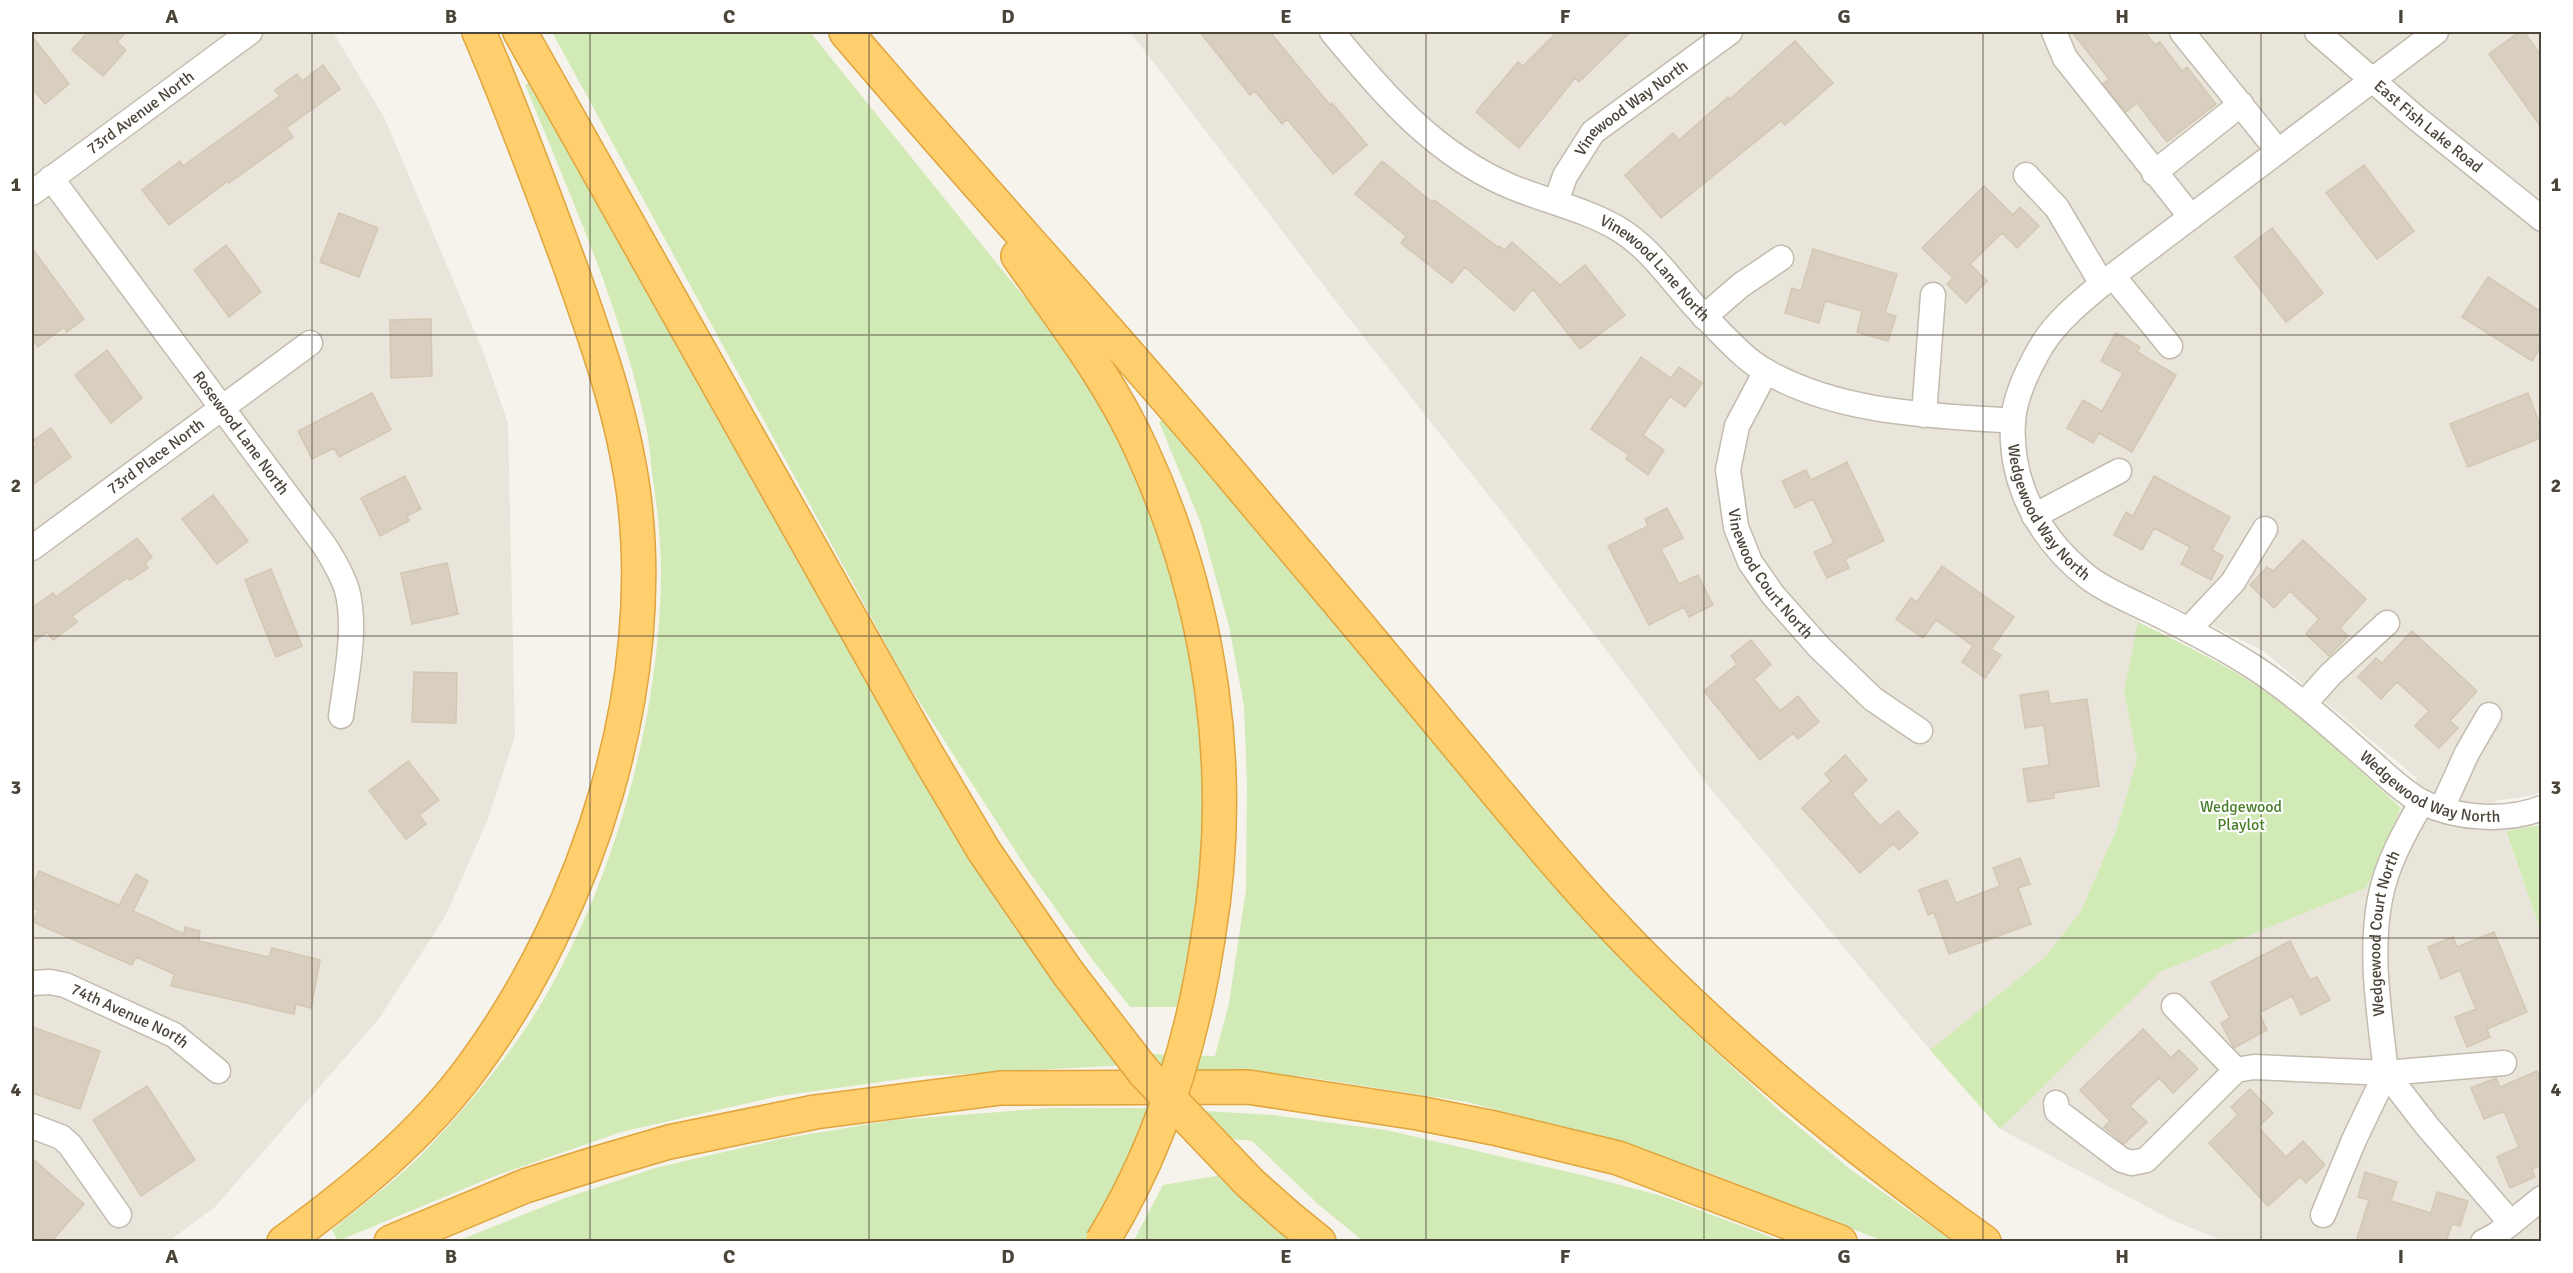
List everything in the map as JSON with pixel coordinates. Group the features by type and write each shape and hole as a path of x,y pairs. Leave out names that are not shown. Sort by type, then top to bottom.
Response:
{"highway":[{"path":"284,1242 351,1191 417,1130 472,1068 527,985 586,855 614,767 626,704 637,618 639,542 625,439 611,386 576,284 533,165 479,32"},
{"path":"520,32 926,753 984,851 1068,973 1144,1072 1250,1183 1319,1242"},
{"path":"846,32 933,134 1166,396 1602,915 1677,990 1766,1072 1872,1160 1984,1242"},
{"path":"933,134 1102,378 1142,450 1188,576 1204,646 1216,724 1220,772 1217,887 1191,1032 1164,1115 1139,1173 1118,1216 1102,1242"},
{"path":"391,1242 514,1191 594,1164 669,1142 815,1112 1001,1088 1248,1087 1418,1113 1494,1128 1618,1158 1840,1242"}],"street":[{"name":"73rd Avenue North","path":"32,193 250,32"},
{"name":"Vinewood Lane North","path":"1332,32 1382,92 1420,129 1462,161 1511,186 1617,228 1656,259 1704,317 1732,344 1766,371 1850,404 1924,415 2013,421"},
{"name":"Vinewood Way North","path":"1556,202 1565,176 1593,132 1730,32"},
{"path":"2054,32 2065,58 2191,217"},
{"path":"2182,32 2278,151"},
{"name":"East Fish Lake Road","path":"2317,32 2370,80 2541,219"},
{"name":"Wedgewood Way North","path":"2436,32 2108,280 2079,303 2057,325 2042,345 2022,385 2013,421 2016,460 2023,489 2034,516 2063,556 2091,580 2189,629 2265,675 2304,704 2389,777 2432,805 2481,816 2503,817 2529,813 2541,808"},
{"path":"2154,173 2241,104"},
{"path":"2026,176 2057,208 2108,280 2170,346"},
{"name":"Rosewood Lane North","path":"51,178 324,545 337,567 347,590 352,615 341,716"},
{"path":"1704,317 1742,285 1781,258"},
{"path":"1924,415 1933,295"},
{"name":"73rd Place North","path":"32,548 310,343"},
{"name":"Vinewood Court North","path":"1766,371 1737,426 1728,470 1736,527 1750,562 1773,596 1819,647 1873,699 1920,730"},
{"path":"2034,516 2119,471"},
{"path":"2189,629 2233,582 2265,529"},
{"path":"2304,704 2331,674 2387,623"},
{"name":"Wedgewood Court North","path":"2386,1073 2376,975 2380,898 2396,853 2462,761 2489,715"},
{"name":"74th Avenue North","path":"32,983 50,982 65,985 174,1035 218,1071"},
{"path":"2174,1006 2236,1070"},
{"path":"2056,1103 2057,1111 2122,1160 2132,1163 2146,1160 2236,1070 2254,1067 2386,1073 2504,1063"},
{"path":"2323,1215 2354,1140 2386,1073"},
{"path":"2386,1073 2427,1126 2511,1223"},
{"path":"32,1126 61,1137 70,1145 119,1215"},
{"path":"2482,1242 2496,1235 2541,1198"}],"shaded area":[{"path":"32,32 333,32 385,119 483,351 508,423 515,736 488,819 445,917 378,1020 215,1207 169,1241 32,1241"},
{"path":"1130,32 2541,32 2541,791 2534,795 2495,801 2541,932 2541,1241 2223,1241 2172,1220 2000,1129 2160,972 2366,888 2388,833 2417,778 2263,651 2145,592 2124,691 2137,759 2117,828 2081,911 2045,957 1930,1050 1710,788 1508,520 1344,312"}],"green space":[{"path":"552,32 810,32 1024,297 1030,293 1103,399 1148,496 1183,595 1204,723 1206,884 1184,1007 1130,1007 1027,869 906,681"},
{"path":"532,82 1118,1053 1215,1056 1229,1003 1246,890 1247,783 1244,706 1229,626 1201,524 1159,422 1168,416 1606,936 1703,1040 1780,1111 1850,1169 1952,1241 1883,1241 1726,1179 1639,1148 1467,1102 1306,1077 1128,1065 924,1076 779,1096 621,1132 495,1176 338,1241 332,1230 407,1169 446,1129 509,1052 549,990 595,894 614,842 630,789 653,681 659,627 661,562 646,428 635,378 608,293 525,85"},
{"name":"Wedgewood Playlot","path":"2138,622 2216,661 2260,688 2315,731 2401,808 2366,888 2160,972 2000,1129 1930,1050 2045,957 2081,911 2117,828 2137,759 2124,691"},
{"path":"2541,825 2541,932 2506,831"},
{"path":"1049,1108 1155,1108 1273,1115 1386,1130 1662,1196 1781,1241 1363,1241 1318,1204 1252,1141 1145,1130 1088,1241 455,1242 565,1198 655,1168 780,1139 894,1120"},
{"path":"1228,1174 1306,1242 1133,1242 1163,1185"}],"building":[{"path":"88,32 126,32 117,42 126,50 103,76 72,50"},
{"path":"1200,32 1270,32 1330,105 1332,103 1367,145 1333,174 1287,119 1282,124 1255,91 1250,95"},
{"path":"1557,32 1630,32 1579,82 1575,78 1519,148 1476,112 1518,62 1523,66"},
{"path":"2072,32 2145,32 2155,45 2160,42 2182,71 2187,67 2216,104 2167,142 2137,103 2126,112 2103,84 2109,79"},
{"path":"2519,32 2524,32 2541,55 2541,127 2489,54"},
{"path":"32,36 69,84 45,104 32,88"},
{"path":"1795,41 1833,83 1785,125 1781,121 1661,218 1625,175 1673,133 1679,140 1728,97 1730,99"},
{"path":"323,65 340,89 286,128 293,137 169,225 142,190 180,161 183,166 280,96 275,90 297,74 302,81"},
{"path":"1382,161 1432,202 1434,200 1498,247 1505,250 1512,242 1560,285 1585,265 1625,315 1580,349 1533,289 1514,311 1465,267 1452,283 1401,243 1406,236 1355,194"},
{"path":"2364,165 2414,231 2377,259 2326,193"},
{"path":"1984,186 2013,215 2020,207 2039,226 2017,248 2002,233 1970,264 1987,281 1966,303 1947,284 1953,278 1922,248"},
{"path":"339,213 378,228 359,277 320,262"},
{"path":"2272,228 2323,293 2286,322 2235,257"},
{"path":"226,245 261,292 229,317 194,270"},
{"path":"32,248 84,319 67,332 64,327 38,347 32,338"},
{"path":"1813,249 1897,274 1885,313 1896,316 1888,341 1857,332 1862,311 1825,301 1819,323 1785,313 1792,288 1801,291"},
{"path":"2488,277 2541,312 2541,346 2532,361 2462,317"},
{"path":"431,319 432,376 391,378 390,320"},
{"path":"2116,333 2140,347 2137,352 2176,375 2132,452 2099,433 2093,443 2067,428 2083,400 2102,411 2123,373 2101,361"},
{"path":"107,350 142,398 111,423 75,375"},
{"path":"1641,357 1671,378 1679,367 1702,383 1685,407 1670,396 1643,435 1664,450 1648,475 1626,459 1629,455 1591,429"},
{"path":"372,393 391,430 339,457 334,448 312,459 298,431"},
{"path":"2528,393 2541,428 2541,438 2468,467 2450,424"},
{"path":"51,428 71,457 32,485 32,449 37,445 34,440"},
{"path":"1847,462 1884,541 1845,559 1849,568 1827,578 1814,552 1834,543 1813,499 1795,508 1782,481 1806,470 1811,480"},
{"path":"405,476 421,509 407,516 409,521 380,536 361,498"},
{"path":"2154,476 2230,517 2212,550 2223,556 2211,580 2181,564 2190,547 2154,528 2142,550 2114,535 2126,512 2133,516"},
{"path":"213,495 248,541 217,564 182,519"},
{"path":"1667,508 1683,538 1661,549 1679,584 1698,575 1713,605 1689,617 1684,607 1649,625 1608,546 1648,526 1645,519"},
{"path":"137,538 152,557 145,563 148,568 130,580 127,578 72,616 77,622 53,640 47,632 32,643 32,608 53,593 56,597"},
{"path":"2303,540 2366,599 2340,628 2348,636 2329,656 2306,634 2319,619 2290,591 2274,608 2250,585 2267,567 2273,571"},
{"path":"447,563 458,614 412,624 401,573"},
{"path":"1942,566 2014,617 1991,649 2001,655 1985,678 1962,662 1973,646 1936,620 1923,638 1896,619 1911,598 1917,602"},
{"path":"271,569 302,646 276,657 245,580"},
{"path":"2412,631 2477,691 2450,721 2458,728 2439,748 2415,726 2429,711 2397,682 2381,699 2358,677 2376,658 2382,663"},
{"path":"1751,640 1771,665 1754,679 1780,711 1798,696 1819,722 1798,739 1793,733 1760,760 1704,691 1737,664 1731,656"},
{"path":"414,672 457,673 456,723 412,722"},
{"path":"2048,691 2050,704 2087,699 2099,786 2054,793 2054,798 2028,802 2023,769 2049,765 2044,725 2025,728 2020,695"},
{"path":"1845,755 1867,780 1852,794 1880,826 1898,811 1918,833 1899,850 1893,844 1860,873 1802,808 1831,781 1825,774"},
{"path":"408,761 439,800 419,815 426,824 406,839 369,791"},
{"path":"2020,858 2030,884 2018,888 2031,924 1949,954 1934,912 1928,915 1919,890 1947,880 1956,903 2000,886 1993,868"},
{"path":"39,871 119,905 136,874 148,881 133,911 184,934 185,927 200,931 199,941 269,957 272,948 320,960 311,1008 296,1004 294,1014 171,986 174,974 136,957 132,965 33,922 38,910 32,908 32,887"},
{"path":"2494,932 2527,1012 2487,1029 2490,1037 2467,1047 2455,1017 2476,1009 2460,970 2441,979 2428,947 2453,937 2457,947"},
{"path":"2290,941 2310,980 2317,977 2330,1000 2301,1015 2292,996 2259,1013 2267,1030 2234,1048 2221,1023 2230,1018 2211,982"},
{"path":"32,1027 100,1051 80,1109 32,1093"},
{"path":"2143,1029 2171,1058 2179,1050 2198,1069 2173,1093 2159,1078 2130,1106 2147,1122 2124,1144 2104,1127 2110,1121 2080,1090"},
{"path":"2537,1071 2541,1081 2541,1165 2532,1169 2535,1177 2510,1188 2497,1157 2519,1147 2504,1111 2484,1119 2471,1088 2496,1078 2500,1087"},
{"path":"147,1086 195,1160 141,1196 93,1120"},
{"path":"2250,1089 2273,1113 2258,1127 2286,1157 2303,1141 2325,1165 2306,1183 2300,1177 2268,1206 2209,1143 2238,1115 2231,1107"},
{"path":"32,1158 84,1204 51,1242 32,1242"},
{"path":"2365,1172 2397,1182 2391,1201 2431,1213 2437,1192 2468,1201 2460,1226 2452,1224 2446,1242 2356,1242 2369,1200 2358,1197"}]}
